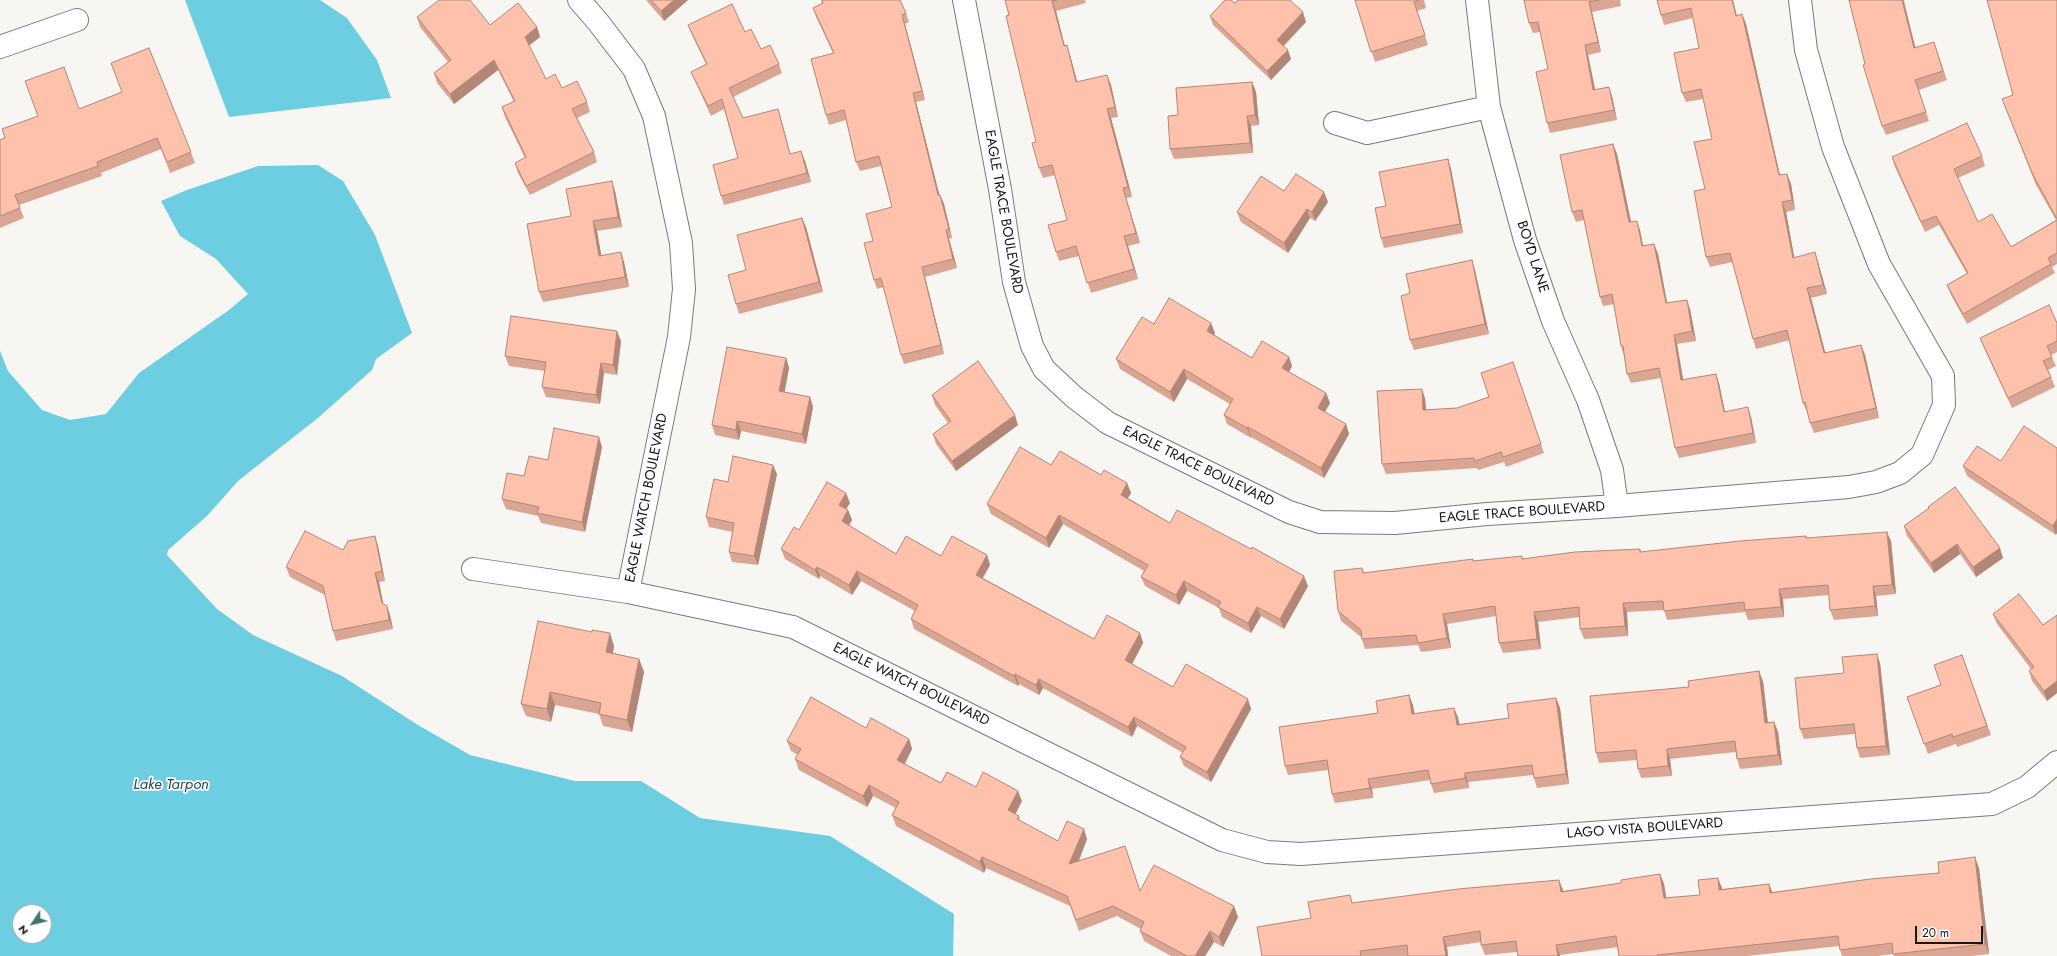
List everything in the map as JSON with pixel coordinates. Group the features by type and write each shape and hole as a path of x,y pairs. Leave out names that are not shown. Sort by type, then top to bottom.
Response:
{"street":[{"name":"EAGLE WATCH BOULEVARD","path":"579,0 634,69 654,116 681,244 684,289 679,337 628,592 793,627 1222,840"},
{"name":"EAGLE TRACE BOULEVARD","path":"964,0 1000,189 1014,282 1032,346 1044,369 1074,397 1108,423 1289,512 1320,522 1395,523 1488,514 1617,506 1849,487 1876,482 1900,473 1922,455 1944,405 1943,376 1879,264 1833,147 1806,50 1800,0"},
{"name":"BOYD LANE","path":"1477,0 1489,107 1525,240 1553,321 1593,414 1612,470 1617,506"},
{"path":"0,47 76,20"},
{"path":"1335,123 1367,133 1489,107"},
{"path":"473,569 628,592"},
{"name":"LAGO VISTA BOULEVARD","path":"1222,840 1266,852 1301,854 1992,804 2027,786 2057,762"}],"water":[{"path":"185,0 320,0 347,18 377,60 391,98 229,117"},
{"name":"Lake Tarpon","path":"318,165 343,181 375,235 412,333 376,359 372,370 319,417 238,481 207,516 168,550 167,555 217,609 253,635 342,676 418,725 470,755 575,781 641,781 700,818 830,836 954,914 953,956 0,956 0,351 8,371 42,410 70,420 106,414 139,373 229,310 248,294 216,259 180,236 161,201 187,190 258,166"}],"building":[{"path":"439,0 470,0 490,25 518,3 537,27 525,37 546,79 555,74 562,88 577,81 587,102 572,109 594,152 526,186 515,163 526,157 502,107 515,101 494,60 450,94 434,73 451,60 417,17"},
{"path":"651,0 674,0 661,11"},
{"path":"822,0 900,0 906,13 902,15 922,91 913,93 938,195 940,195 949,229 946,230 953,259 922,267 941,345 901,355 881,278 874,280 864,243 873,241 866,214 892,207 879,156 856,162 844,110 826,115 811,59 834,53 813,8 823,3"},
{"path":"1005,0 1057,0 1052,1 1064,46 1067,45 1076,82 1107,75 1115,107 1107,109 1128,187 1123,188 1136,233 1124,236 1134,269 1087,283 1076,246 1056,252 1048,225 1067,220 1052,165 1039,168 1032,143 1036,142 1006,16 1009,15"},
{"path":"1225,0 1231,0 1235,3 1238,0 1290,0 1303,12 1277,40 1288,50 1267,71 1210,16"},
{"path":"1355,0 1419,0 1414,2 1425,35 1371,52"},
{"path":"1524,0 1599,0 1589,2 1598,42 1585,45 1593,90 1609,87 1614,110 1547,123 1536,72 1548,69 1538,22 1529,23"},
{"path":"1657,0 1732,0 1736,16 1742,14 1779,175 1787,174 1792,200 1782,202 1793,258 1815,252 1823,285 1807,288 1824,353 1861,345 1876,408 1810,423 1805,402 1803,403 1787,330 1753,339 1730,253 1706,257 1694,191 1705,189 1694,142 1712,139 1701,89 1682,93 1674,53 1699,48 1691,8 1661,15"},
{"path":"1849,0 1902,0 1914,48 1934,42 1943,71 1915,80 1926,112 1882,126 1863,65 1865,64"},
{"path":"1987,0 2057,0 2057,219 2033,175 2002,99 2013,95"},
{"path":"732,4 745,32 751,29 761,49 770,45 779,64 729,88 743,118 778,109 790,154 801,151 807,173 721,196 713,165 738,158 722,99 708,106 691,72 707,64 688,25"},
{"path":"149,48 191,152 167,162 157,138 97,162 98,166 15,195 20,208 0,216 0,140 5,138 2,129 38,116 25,81 64,67 79,109 122,92 111,63"},
{"path":"1252,82 1255,115 1247,116 1250,143 1170,149 1168,116 1178,115 1176,88"},
{"path":"1967,123 1982,156 1954,169 1978,222 1992,214 2011,247 2057,220 2057,253 2048,258 2051,264 1963,314 1947,285 1968,273 1936,216 1921,222 1892,157"},
{"path":"1613,144 1629,222 1637,221 1642,246 1654,244 1666,303 1687,300 1692,331 1674,335 1681,380 1716,374 1724,412 1748,407 1753,433 1675,448 1659,368 1627,374 1623,346 1621,346 1612,294 1600,297 1582,210 1572,212 1560,155"},
{"path":"1448,159 1460,224 1381,238 1375,208 1386,206 1379,172"},
{"path":"1296,174 1324,192 1312,212 1307,209 1284,243 1237,212 1261,176 1284,191"},
{"path":"612,181 618,217 593,221 599,256 621,252 625,277 539,292 527,224 571,216 566,189"},
{"path":"802,218 819,282 736,304 728,275 746,270 737,235"},
{"path":"1472,260 1485,324 1410,340 1401,296 1410,293 1406,274"},
{"path":"1169,298 1211,323 1207,331 1252,358 1262,341 1289,357 1282,368 1326,393 1318,408 1346,424 1321,468 1224,415 1233,399 1184,369 1170,392 1116,359 1142,317 1154,324"},
{"path":"2049,305 2057,323 2057,341 2047,346 2052,357 2043,361 2051,377 2008,398 1980,338"},
{"path":"511,316 617,331 613,365 601,363 596,395 542,387 546,362 505,356"},
{"path":"727,347 786,358 779,391 810,397 802,434 737,421 736,430 712,425"},
{"path":"978,361 1015,415 952,461 933,434 951,421 932,395"},
{"path":"1513,362 1541,444 1503,457 1501,452 1475,461 1474,458 1382,464 1377,391 1422,389 1423,410 1457,408 1489,397 1481,373"},
{"path":"2024,426 2057,448 2057,519 2053,526 1963,466 1977,446 2001,461"},
{"path":"554,428 599,437 582,522 537,513 539,507 502,499 507,473 524,476 529,456 548,460"},
{"path":"1020,447 1051,465 1060,451 1101,475 1104,470 1127,483 1121,495 1170,523 1177,510 1251,549 1252,547 1304,576 1280,619 1257,607 1248,623 1218,607 1221,602 1184,581 1176,595 1141,577 1148,565 1059,515 1046,538 987,504"},
{"path":"733,456 773,465 754,556 729,552 734,523 706,517 714,479 728,482"},
{"path":"827,482 846,493 839,505 848,510 842,521 896,554 906,536 941,556 952,536 987,555 976,575 1094,639 1107,615 1140,633 1125,660 1173,687 1186,664 1248,699 1207,772 1180,757 1186,747 1134,717 1128,727 1039,679 1036,685 1015,674 1014,676 911,619 918,605 857,571 849,585 817,567 815,570 781,549 794,527 799,530"},
{"path":"1955,487 2000,548 1973,567 1957,544 1931,563 1904,526"},
{"path":"305,531 343,550 348,541 375,536 382,571 375,573 382,603 387,606 389,620 333,631 323,586 286,567"},
{"path":"1887,532 1892,585 1873,586 1875,606 1830,610 1828,585 1779,589 1781,607 1745,610 1744,602 1664,611 1663,601 1623,603 1625,626 1580,629 1579,607 1534,612 1537,639 1499,643 1495,606 1443,614 1447,638 1418,643 1416,635 1362,639 1361,630 1338,611 1334,571 1362,568 1363,573 1473,559 1473,561 1522,556 1522,559 1575,552 1640,549 1640,552 1740,541"},
{"path":"2019,594 2043,625 2057,615 2057,681 2044,691 2029,671 2034,667 1993,614"},
{"path":"538,621 592,632 592,630 610,633 606,652 639,659 627,720 599,714 601,703 550,692 547,709 521,704"},
{"path":"1877,654 1886,746 1857,748 1854,724 1800,729 1795,678 1844,673 1842,657"},
{"path":"1962,655 1987,726 1953,737 1952,734 1924,744 1907,697 1941,685 1934,665"},
{"path":"1759,671 1765,723 1774,722 1778,755 1737,759 1735,741 1667,749 1668,766 1638,769 1636,750 1596,753 1590,696 1689,687 1688,681"},
{"path":"1409,695 1412,714 1454,708 1457,725 1509,718 1507,704 1556,698 1566,774 1534,778 1532,765 1465,773 1465,778 1431,784 1428,770 1368,779 1370,788 1332,794 1327,760 1285,766 1279,727 1378,713 1376,701"},
{"path":"811,697 866,728 871,718 909,739 897,760 941,783 947,772 976,787 983,772 1018,791 1008,810 1019,816 1017,819 1058,841 1067,821 1084,829 1069,864 1125,846 1140,891 1154,865 1234,906 1219,937 1210,931 1195,956 1187,956 1140,931 1144,922 1113,906 1076,920 1067,896 982,857 980,862 892,815 899,802 869,785 863,796 795,759 801,749 787,741"},
{"path":"1975,857 1985,944 1893,954 1892,943 1840,950 1838,936 1657,956 1619,956 1616,936 1556,945 1558,956 1518,956 1516,941 1481,945 1480,931 1443,937 1446,956 1408,956 1407,945 1360,951 1361,956 1262,956 1257,927 1311,918 1308,902 1350,895 1352,903 1458,889 1559,880 1561,892 1621,883 1621,880 1660,874 1664,898 1700,895 1698,880 1718,878 1719,890 1769,884 1770,893 1870,879 1939,873 1938,862"}]}
